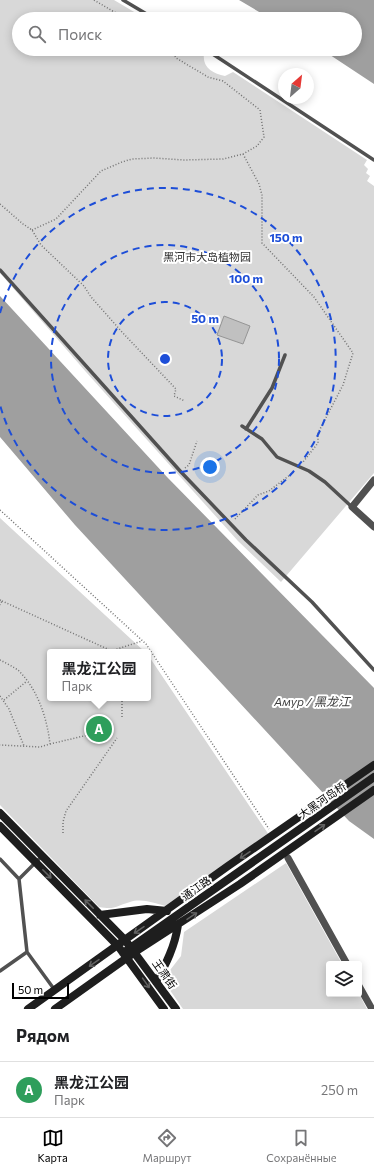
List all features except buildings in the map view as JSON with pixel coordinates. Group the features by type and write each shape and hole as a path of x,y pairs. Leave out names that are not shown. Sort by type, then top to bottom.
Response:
{"main road":[{"path":"28,1009 167,911 274,831 374,765"},
{"name":"大黑河岛桥","path":"282,841 374,777"},
{"path":"133,950 178,925 288,854 374,790"},
{"name":"王肃街","path":"0,813 125,940 176,1009"},
{"path":"0,826 118,946 164,1009"},
{"name":"通江路","path":"55,1009 282,841"},
{"path":"100,915 147,909 167,911"},
{"path":"156,982 167,962 176,937 178,925"}],"street":[{"path":"374,480 352,507 374,527"},
{"path":"288,854 344,961"},
{"path":"362,991 372,1009"}],"lane":[{"path":"123,0 143,12"},
{"path":"216,56 374,160"},
{"path":"0,270 181,472 230,524 312,602 374,670"},
{"path":"246,429 272,388 284,355"},
{"path":"242,426 262,438 277,457 309,471 325,482 352,507"},
{"path":"19,879 42,856"},
{"path":"0,859 19,879 27,952 55,990"},
{"path":"0,971 27,952"}],"path":[{"path":"94,0 114,12"},
{"path":"32,230 56,219 101,171 122,162 146,158 184,160 223,159 243,154 257,146 264,137 260,110 223,81 208,77 175,56"},
{"path":"230,524 258,495 269,491 299,467 318,443 318,433 343,385 353,353 314,297 262,243 262,196 259,184 243,154"},
{"path":"0,204 32,230 41,246 84,286 91,297 121,331 176,388 174,396 185,401"},
{"path":"181,472 190,465 197,441"},
{"path":"0,510 142,641 148,649"},
{"path":"0,605 1,601 109,649"},
{"path":"119,649 142,641"},
{"path":"151,654 274,831"},
{"path":"0,660 18,670 40,702 45,715 50,744"},
{"path":"4,700 27,681"},
{"path":"0,696 4,700 18,729 24,746"},
{"path":"122,701 122,717"},
{"path":"0,745 40,747 110,730"},
{"path":"63,833 63,822 66,811 117,738"}],"green space":[{"name":"黑河市大岛植物园","path":"0,0 114,0 134,12 12,12 12,56 204,56 205,63 209,69 216,74 225,76 233,72 278,102 278,104 282,104 367,160 364,165 368,169 366,173 370,176 367,181 374,186 374,473 281,582 238,541 86,372 0,273"},
{"path":"0,518 142,649 47,649 47,701 151,701 151,659 269,835 165,906 148,901 134,901 112,908 105,908 99,907 0,805"},
{"path":"286,863 340,961 326,961 326,997 361,997 367,1009 183,1009 165,983 167,974 181,956 184,932"}],"water":[{"path":"239,0 374,0 374,84 332,56 362,56 362,12 259,12"},
{"name":"Амур / 黑龙江","path":"0,296 167,477 374,688 374,839 349,821 75,525 0,437"}],"place":[{"name":"黑龙江公园","path":"99,729"}]}
